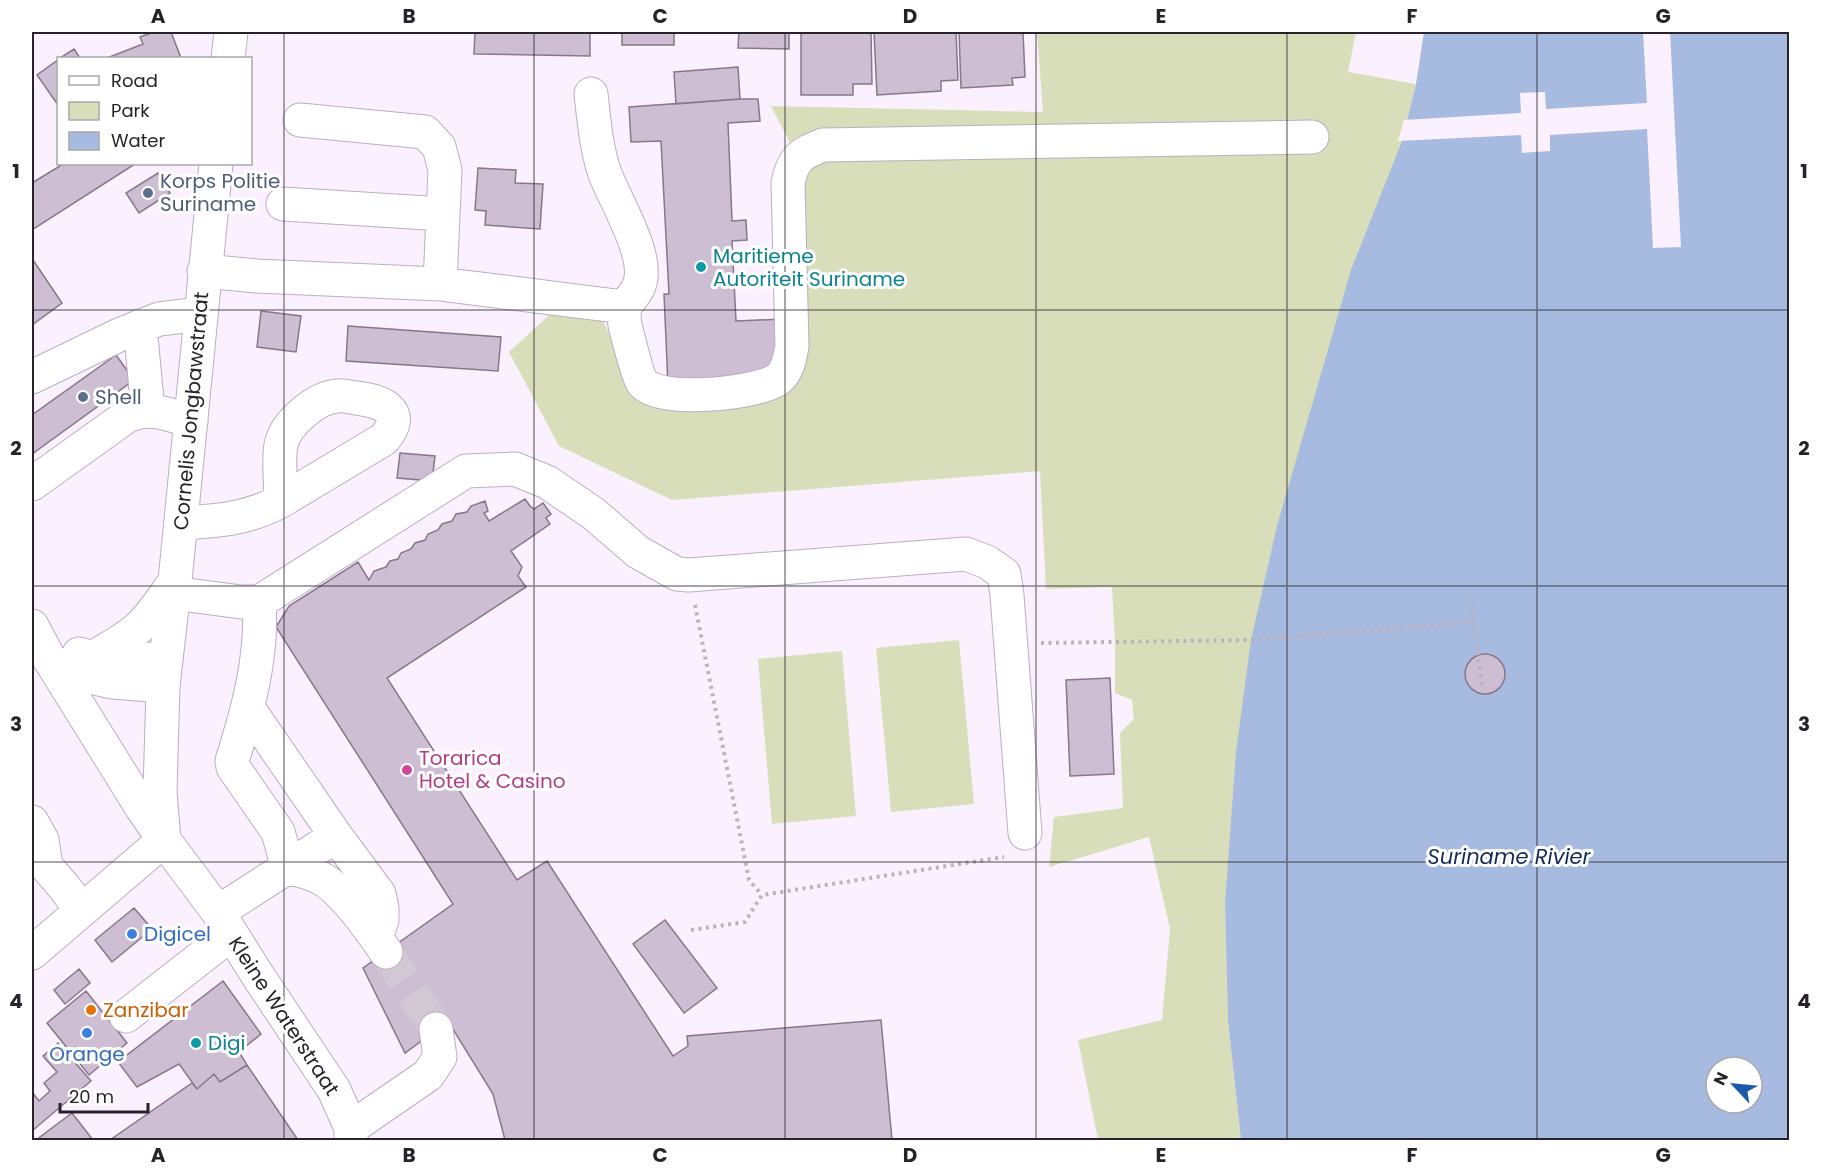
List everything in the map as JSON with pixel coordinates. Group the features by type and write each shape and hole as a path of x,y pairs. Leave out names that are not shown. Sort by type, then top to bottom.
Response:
{"main road":[{"path":"228,57 231,32"},
{"path":"591,94 598,146 605,172 636,244 642,266 639,286 624,306 624,323 642,382 653,390 673,395 731,392 766,386 780,378 789,363 792,346 788,183 791,167 804,153 822,145 1312,137"},
{"path":"300,120 425,132 439,147 445,170 441,284"},
{"name":"Cornelis Jongbawstraat","path":"164,672 216,165"},
{"path":"283,204 443,214"},
{"path":"204,271 257,276 441,284 624,306"},
{"path":"32,377 140,326 159,319 201,314"},
{"path":"140,326 148,411"},
{"path":"32,484 127,416 139,411 157,411 191,421"},
{"path":"92,658 140,627 174,587 242,602 259,602 466,471 516,469 547,482 594,514 638,552 678,574 966,554 987,562 1004,574 1025,833"},
{"path":"181,523 225,520 268,508 281,501"},
{"path":"259,602 258,654 248,708 232,761 233,767 278,832 288,868"},
{"path":"32,626 58,643 92,658 129,660 164,672"},
{"name":"Kleine Waterstraat","path":"32,626 50,660 164,840 225,923 334,1090 351,1134"},
{"path":"50,660 94,678 112,682 164,672"},
{"path":"32,953 164,840 160,792 160,741 164,672"},
{"path":"248,708 379,894 382,908 381,945 337,891 322,879 288,868"},
{"path":"32,822 42,840 39,872 65,888 81,910"},
{"path":"126,1016 225,923 288,868 336,836"},
{"path":"351,1134 428,1075 440,1057 436,1029"}],"path":[{"path":"689,574 750,880 762,895"},
{"path":"1471,600 1482,685"},
{"path":"1011,643 1251,640 1474,622"},
{"path":"762,895 1027,854 1025,833"},
{"path":"691,930 746,922 762,895"}],"green space":[{"path":"1037,32 1356,32 1348,72 1416,84 1402,141 1383,190 1225,904 1228,1021 1241,1140 1098,1140 1078,1040 1162,1020 1170,929 1149,837 1049,867 1054,817 1123,808 1120,733 1134,719 1132,700 1115,693 1112,587 1046,589 1040,471 672,500 559,446 509,352 558,307 600,315 620,356 663,398 779,364 793,168 789,141 771,106 1043,112"},
{"path":"959,640 974,804 891,812 876,648"},
{"path":"842,651 856,816 772,824 758,659"}],"water":[{"name":"Suriname Rivier","path":"1424,32 1789,32 1789,1140 1241,1140 1228,1021 1225,904 1236,752 1251,640 1277,526 1351,270 1402,141 1416,84"}],"pier":[{"path":"1643,32 1670,32 1681,247 1653,248 1647,129 1550,135 1550,151 1522,153 1521,135 1398,141 1404,120 1521,113 1520,93 1545,92 1546,109 1647,103"}],"building":[{"path":"154,32 171,32 181,57 110,57 143,44 140,37"},
{"path":"475,32 590,32 590,56 474,54"},
{"path":"622,32 674,32 674,45 622,45"},
{"path":"739,32 789,32 789,49 738,48"},
{"path":"801,32 871,32 872,84 853,84 853,95 801,95"},
{"path":"874,32 956,32 958,80 941,81 941,91 877,95"},
{"path":"959,32 1023,32 1025,77 1012,78 1013,85 961,88"},
{"path":"74,49 79,57 62,57"},
{"path":"57,61 57,104 37,75"},
{"path":"738,67 740,99 676,104 674,72"},
{"name":"Maritieme Autoriteit Suriname","path":"758,99 760,121 728,123 732,221 746,220 747,240 732,241 736,321 783,319 775,378 668,386 664,294 669,294 661,141 631,142 629,107"},
{"path":"61,165 133,165 32,230 32,183"},
{"path":"478,168 516,170 515,183 543,184 540,229 485,225 486,211 475,210"},
{"name":"Korps Politie Suriname","path":"158,173 170,193 139,213 126,193"},
{"path":"32,261 62,303 32,325"},
{"path":"261,311 301,316 296,352 257,347"},
{"path":"348,326 501,337 498,371 346,361"},
{"name":"Shell","path":"116,355 134,380 32,454 32,415"},
{"path":"400,453 435,456 432,481 397,478"},
{"name":"Torarica Hotel & Casino","path":"525,499 534,509 543,503 551,514 546,518 550,524 511,551 522,567 518,576 526,587 387,678 517,880 547,861 673,1056 688,1046 687,1036 881,1020 892,1140 505,1140 493,1094 448,1021 405,1053 363,968 453,904 276,627 289,606 358,562 369,580 374,571 398,559 401,553 411,549 415,543 425,540 428,534 438,530 442,524 452,521 456,514 467,512 471,506 485,501 488,511 484,513 489,521"},
{"path":"1485,654 1499,660 1505,674 1499,688 1485,694 1471,688 1465,674 1471,660"},
{"path":"1110,678 1114,774 1070,776 1066,680"},
{"path":"134,908 152,929 112,962 95,940"},
{"path":"665,920 717,988 684,1013 633,944"},
{"path":"79,969 90,983 65,1004 54,990"},
{"name":"Digi","path":"223,981 261,1034 239,1052 247,1065 220,1082 214,1074 197,1089 179,1064 137,1087 118,1062"},
{"path":"86,991 127,1043 89,1075 47,1023"},
{"path":"58,1043 91,1081 32,1131 32,1092 39,1101 50,1091 44,1083 57,1072 43,1056"},
{"path":"247,1065 298,1140 110,1140 192,1083 197,1089 214,1074 220,1082"},
{"path":"72,1113 93,1140 36,1140"}],"tunnel":[{"path":"386,952 436,1029"}],"place":[{"name":"Korps Politie Suriname","path":"148,193"},
{"name":"Maritieme Autoriteit Suriname","path":"701,267"},
{"name":"Shell","path":"83,397"},
{"name":"Torarica Hotel & Casino","path":"407,770"},
{"name":"Digicel","path":"132,934"},
{"name":"Zanzibar","path":"91,1010"},
{"name":"Orange","path":"87,1033"},
{"name":"Digi","path":"196,1043"}]}
